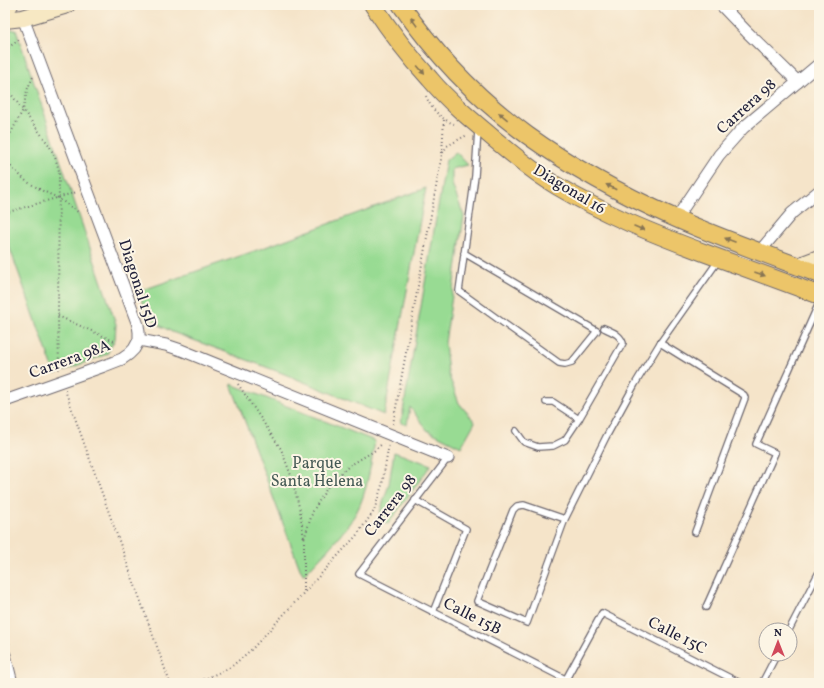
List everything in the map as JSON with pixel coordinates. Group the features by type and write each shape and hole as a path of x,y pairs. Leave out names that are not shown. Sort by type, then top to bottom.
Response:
{"main road":[{"name":"Diagonal 16","path":"372,5 390,31 430,80 478,126 508,151 555,185 616,218 644,230 819,295"},
{"name":"Diagonal 16","path":"401,5 435,49 466,82 494,108 526,134 574,166 650,207 819,274"}],"street":[{"path":"5,7 10,5"},
{"path":"5,20 24,18 67,5"},
{"path":"721,5 798,82"},
{"name":"Diagonal 15D","path":"24,18 138,325 139,340 166,345 181,350 448,458"},
{"name":"Carrera 98","path":"676,218 719,155 743,128 819,64"},
{"path":"760,251 792,213 819,191"},
{"path":"798,266 819,258"},
{"name":"Carrera 98A","path":"5,401 122,359 134,349 139,340"},
{"path":"5,655 12,683"}],"lane":[{"path":"464,253 597,331 572,362 565,364 559,362 459,292 464,253 475,176 478,126"},
{"path":"565,519 524,505 517,506 513,510 477,601 527,623 565,519 627,397 660,343 720,259"},
{"path":"706,607 775,453 756,444 819,303"},
{"path":"516,431 524,442 538,447 553,446 565,440 580,419 623,343 618,335 604,328"},
{"path":"660,343 744,395 745,398 695,532"},
{"path":"546,402 553,402 580,419"},
{"name":"Carrera 98","path":"359,574 448,458"},
{"path":"415,500 466,529 433,612"},
{"path":"793,622 819,572"},
{"name":"Calle 15B","path":"359,574 573,683"},
{"name":"Calle 15C","path":"566,679 602,613 740,683"},
{"path":"762,683 773,662"}],"path":[{"path":"5,50 23,38"},
{"path":"5,144 23,110 27,90 34,76"},
{"path":"442,154 444,119"},
{"path":"5,161 26,181 58,198 78,212"},
{"path":"5,213 87,189"},
{"path":"58,316 114,342"},
{"path":"228,369 281,448 292,478 300,511 304,539 304,592"},
{"path":"304,539 313,511 330,483 349,466 383,444 391,434"}],"green space":[{"path":"9,29 16,30 116,324 115,339 107,354 55,374 5,235 5,31"},
{"path":"456,152 468,165 452,169 452,184 464,216 445,343 448,373 459,403 475,422 461,447 427,430 410,407 407,425 401,423 446,160"},
{"path":"426,188 384,415 282,373 172,332 159,325 149,315 137,292 260,249"},
{"name":"Parque Santa Helena","path":"231,384 375,441 366,488 356,513 338,538 304,575 300,569"},
{"path":"394,452 431,465 388,524 379,519 389,484"}]}
